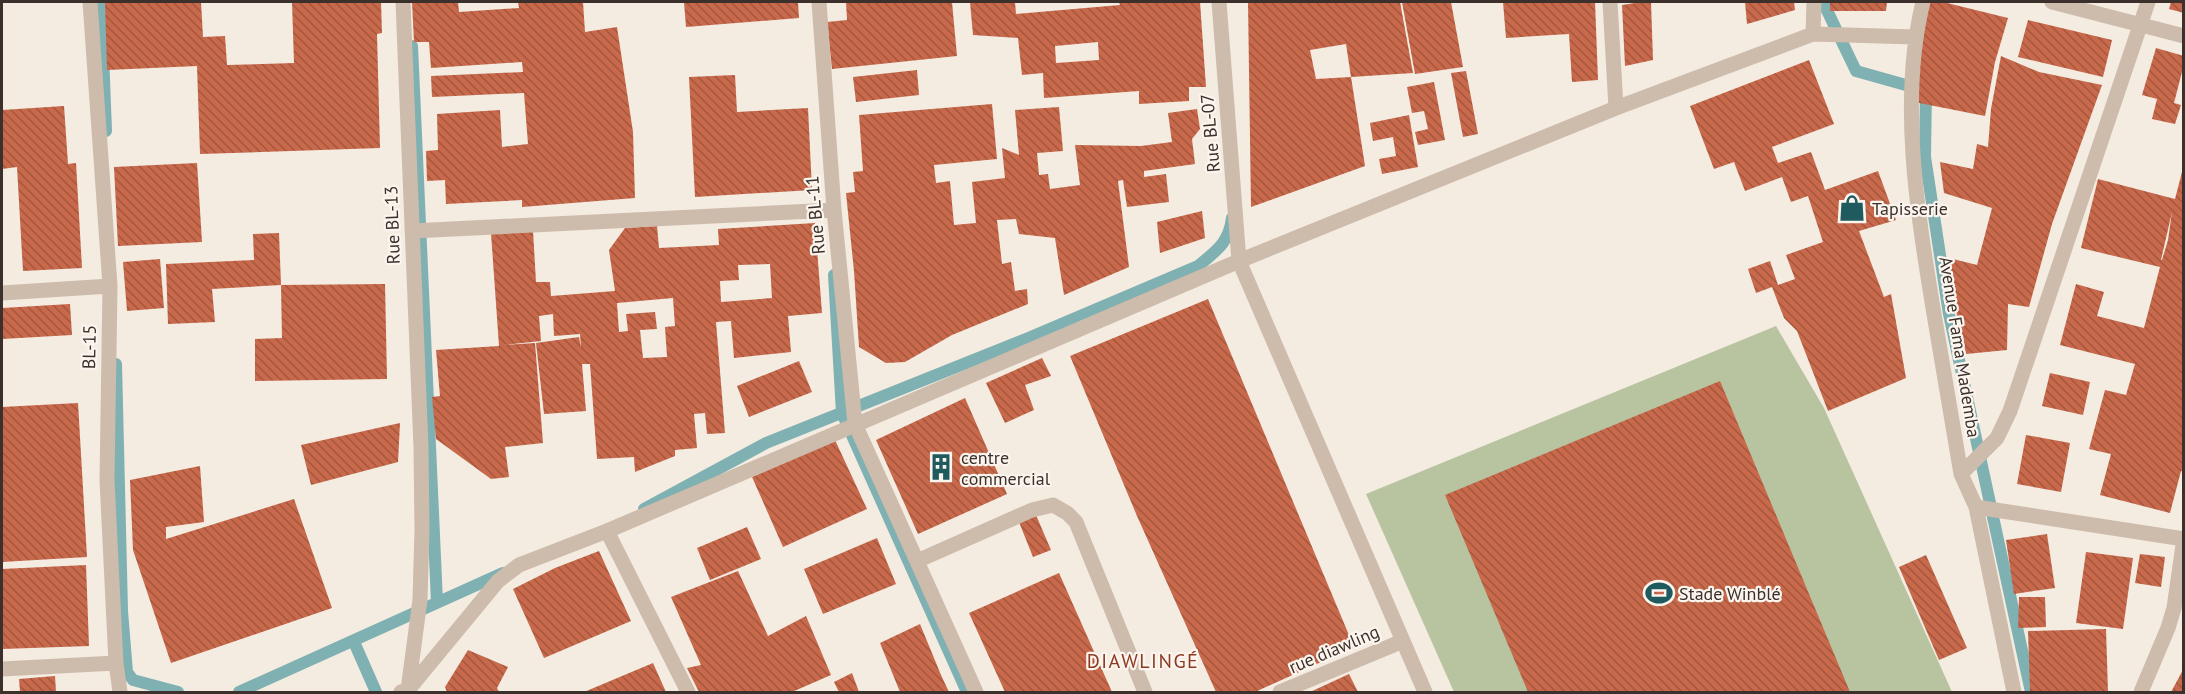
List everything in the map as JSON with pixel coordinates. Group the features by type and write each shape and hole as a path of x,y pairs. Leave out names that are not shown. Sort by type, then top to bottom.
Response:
{"street":[{"name":"BL-15","path":"90,2 110,286 107,480 116,663 120,693"},
{"name":"Rue BL-13","path":"403,2 421,447 420,600 406,692"},
{"name":"Rue BL-11","path":"819,2 834,210 855,424 976,693"},
{"name":"Rue BL-07","path":"1219,2 1239,261 1425,693"},
{"path":"1610,2 1616,108"},
{"path":"1813,34 1814,2"},
{"name":"Avenue Fama Mademba","path":"1923,2 1915,37 1912,108 1918,209 1961,474 1976,507 2014,693"},
{"path":"2052,2 2184,36"},
{"path":"1961,474 1997,438 2010,411 2148,2"},
{"path":"406,692 498,581 519,565 607,531 1239,261 1616,108 1813,34 1915,37"},
{"path":"412,231 834,210"},
{"path":"2,294 110,286"},
{"path":"917,561 1032,510 1053,505 1076,522 1144,693"},
{"path":"1976,507 2183,538 2174,608 2141,693"},
{"path":"607,531 688,693"},
{"name":"rue diawling","path":"1280,693 1403,641"},
{"path":"2,669 116,663"}],"green space":[{"name":"Stade Winblé","path":"1776,326 1824,408 1952,692 1454,692 1366,494"}],"building":[{"path":"105,2 201,2 203,37 225,36 227,65 294,63 292,2 381,2 382,33 377,34 380,148 200,154 197,66 107,70"},
{"path":"412,2 458,2 459,12 519,8 518,2 583,2 585,32 617,27 633,132 635,198 522,207 522,200 446,204 445,180 427,181 426,151 438,150 437,114 500,110 502,147 528,144 524,93 432,97 431,76 523,72 522,62 431,68 429,42 414,42"},
{"path":"684,2 798,2 799,18 686,27"},
{"path":"846,2 952,2 957,56 832,69 827,22 847,20"},
{"path":"970,2 1015,2 1016,14 1120,5 1119,2 1200,2 1206,87 1189,87 1189,101 1139,104 1139,91 1044,98 1043,73 1022,75 1018,38 973,35","holes":["1098,42 1099,60 1056,63 1055,46"]},
{"path":"1248,2 1400,2 1413,73 1351,77 1365,166 1251,207","holes":["1346,44 1351,77 1316,79 1310,50"]},
{"path":"1402,2 1451,2 1463,67 1415,74"},
{"path":"1503,2 1595,2 1598,80 1572,82 1569,34 1506,38"},
{"path":"1651,2 1653,60 1625,66 1622,5"},
{"path":"1745,2 1794,2 1795,10 1747,24"},
{"path":"1830,2 1887,2 1886,11 1830,11"},
{"path":"1923,2 1943,2 2008,18 1995,62 1985,116 1909,101"},
{"path":"2171,2 2184,2 2184,13 2169,9"},
{"path":"2028,20 2112,40 2103,77 2018,57"},
{"path":"2156,48 2184,56 2174,103 2181,105 2175,124 2152,119 2157,99 2142,95"},
{"path":"2001,56 2039,72 2102,85 2052,224 2029,307 2008,304 2007,350 1966,354 1955,306 1949,258 1977,265 1992,208 1944,193 1940,162 1973,169 1977,144 1988,147 1991,109"},
{"path":"1809,60 1834,124 1772,147 1778,163 1811,152 1825,190 1878,171 1896,220 1859,231 1884,297 1891,294 1906,378 1828,411 1797,331 1784,318 1772,287 1756,293 1748,269 1770,261 1778,285 1795,279 1786,255 1823,242 1808,196 1791,202 1782,177 1745,191 1734,162 1714,169 1690,106"},
{"path":"917,70 919,95 856,102 853,77"},
{"path":"1466,71 1478,134 1463,137 1451,73"},
{"path":"735,75 737,112 808,108 812,190 695,197 689,77"},
{"path":"1434,82 1445,140 1418,145 1415,132 1428,129 1424,111 1412,113 1407,87"},
{"path":"992,104 997,159 934,165 936,183 950,181 954,225 976,223 972,182 1005,178 1002,148 1019,155 1015,110 1059,107 1063,151 1037,153 1039,175 1048,174 1050,189 1080,185 1075,145 1141,146 1172,142 1168,113 1197,109 1200,129 1192,139 1195,164 1144,171 1144,177 1166,174 1169,202 1127,207 1123,180 1118,181 1129,267 1064,295 1055,238 1019,234 1016,219 997,220 1002,264 1011,262 1015,291 1027,289 1028,304 952,335 905,362 886,363 859,347 846,193 855,192 853,172 863,171 859,115"},
{"path":"64,106 68,164 76,163 82,268 23,271 17,167 2,169 2,110"},
{"path":"1409,115 1418,167 1382,174 1379,159 1396,156 1393,137 1373,141 1370,123"},
{"path":"197,163 202,242 118,246 114,167"},
{"path":"2183,168 2184,472 2181,471 2170,513 2100,495 2111,454 2089,449 2105,390 2126,395 2135,364 2060,345 2076,284 2104,292 2097,316 2144,328 2160,267 2081,248 2098,179 2175,199","holes":["2172,212 2168,240 2161,260"]},
{"path":"1202,211 1205,238 1160,253 1157,222"},
{"path":"815,223 822,313 788,316 791,352 734,358 731,321 716,322 725,433 707,434 705,413 694,414 697,448 675,450 675,456 635,472 634,457 597,459 590,364 582,364 586,411 544,414 536,343 579,337 581,348 580,334 554,336 553,314 539,316 541,341 503,345 535,343 543,443 505,447 509,477 491,479 436,439 432,397 440,396 436,350 499,346 491,233 533,231 536,282 550,282 551,296 615,291 609,250 625,228 657,226 659,248 719,245 718,229","holes":["770,264 772,298 721,302 720,281 739,280 738,265","673,298 675,326 665,327 667,357 643,358 640,330 657,329 655,312 626,314 628,331 619,332 617,303"]},
{"path":"279,233 281,285 212,289 215,322 168,324 166,264 254,260 253,234"},
{"path":"160,259 164,308 127,311 123,262"},
{"path":"385,284 387,379 255,381 255,339 282,338 281,285"},
{"path":"1208,299 1354,647 1255,692 1216,692 1137,516 1070,356"},
{"path":"70,304 72,335 2,339 2,308"},
{"path":"1042,358 1051,376 1025,385 1034,410 1005,423 986,383"},
{"path":"799,361 812,392 749,417 737,386"},
{"path":"2050,373 2090,382 2083,415 2042,406"},
{"path":"1720,381 1850,692 1528,692 1445,495"},
{"name":"centre commercial","path":"965,398 1007,494 918,534 876,440"},
{"path":"78,403 87,557 2,562 2,407"},
{"path":"400,423 398,462 311,485 301,445"},
{"path":"2026,435 2070,443 2061,492 2017,484"},
{"path":"835,440 867,509 783,547 752,477"},
{"path":"200,466 204,522 166,527 166,539 294,499 332,608 171,663 133,550 130,480"},
{"path":"1036,515 1051,550 1033,557 1019,522"},
{"path":"747,527 761,559 710,580 697,548"},
{"path":"2047,534 2055,588 2014,594 2006,540"},
{"path":"877,538 896,584 823,614 804,569"},
{"path":"599,551 631,621 544,658 513,589 555,568"},
{"path":"2086,552 2133,558 2123,629 2076,623"},
{"path":"2140,554 2165,557 2161,587 2135,583"},
{"path":"1926,555 1967,648 1939,660 1899,567"},
{"path":"86,565 89,646 2,649 2,569"},
{"path":"738,571 768,636 806,616 831,675 792,692 699,692 687,668 701,665 671,597"},
{"path":"1059,573 1112,692 1005,692 969,613"},
{"path":"2019,597 2045,597 2046,627 2018,628"},
{"path":"920,624 949,692 900,692 880,643"},
{"path":"2106,629 2108,692 2030,692 2028,631"},
{"path":"468,650 508,667 497,688 499,692 447,692 445,687"},
{"path":"653,663 666,692 584,692"},
{"path":"2184,668 2184,692 2171,692"},
{"path":"852,673 859,692 839,692 834,682"},
{"path":"1349,674 1358,692 1310,692"},
{"path":"55,676 56,692 20,692 19,679"}],"waterway":[{"path":"101,2 106,131"},
{"path":"1823,2 1856,71 1920,89"},
{"path":"412,46 437,602"},
{"path":"1926,88 1925,157 1949,314 2031,692"},
{"path":"644,509 766,443 1026,339 1198,266 1225,240 1232,218"},
{"path":"834,275 842,413 967,692"},
{"path":"116,364 122,611 127,672 133,680 178,692"},
{"path":"239,692 503,573"},
{"path":"354,642 376,692"}],"place":[{"name":"Tapisserie","path":"1852,208"},
{"name":"centre commercial","path":"941,467"},
{"name":"Stade Winblé","path":"1659,593"}],"district":[{"name":"DIAWLINGÉ","path":"1143,661"}]}
